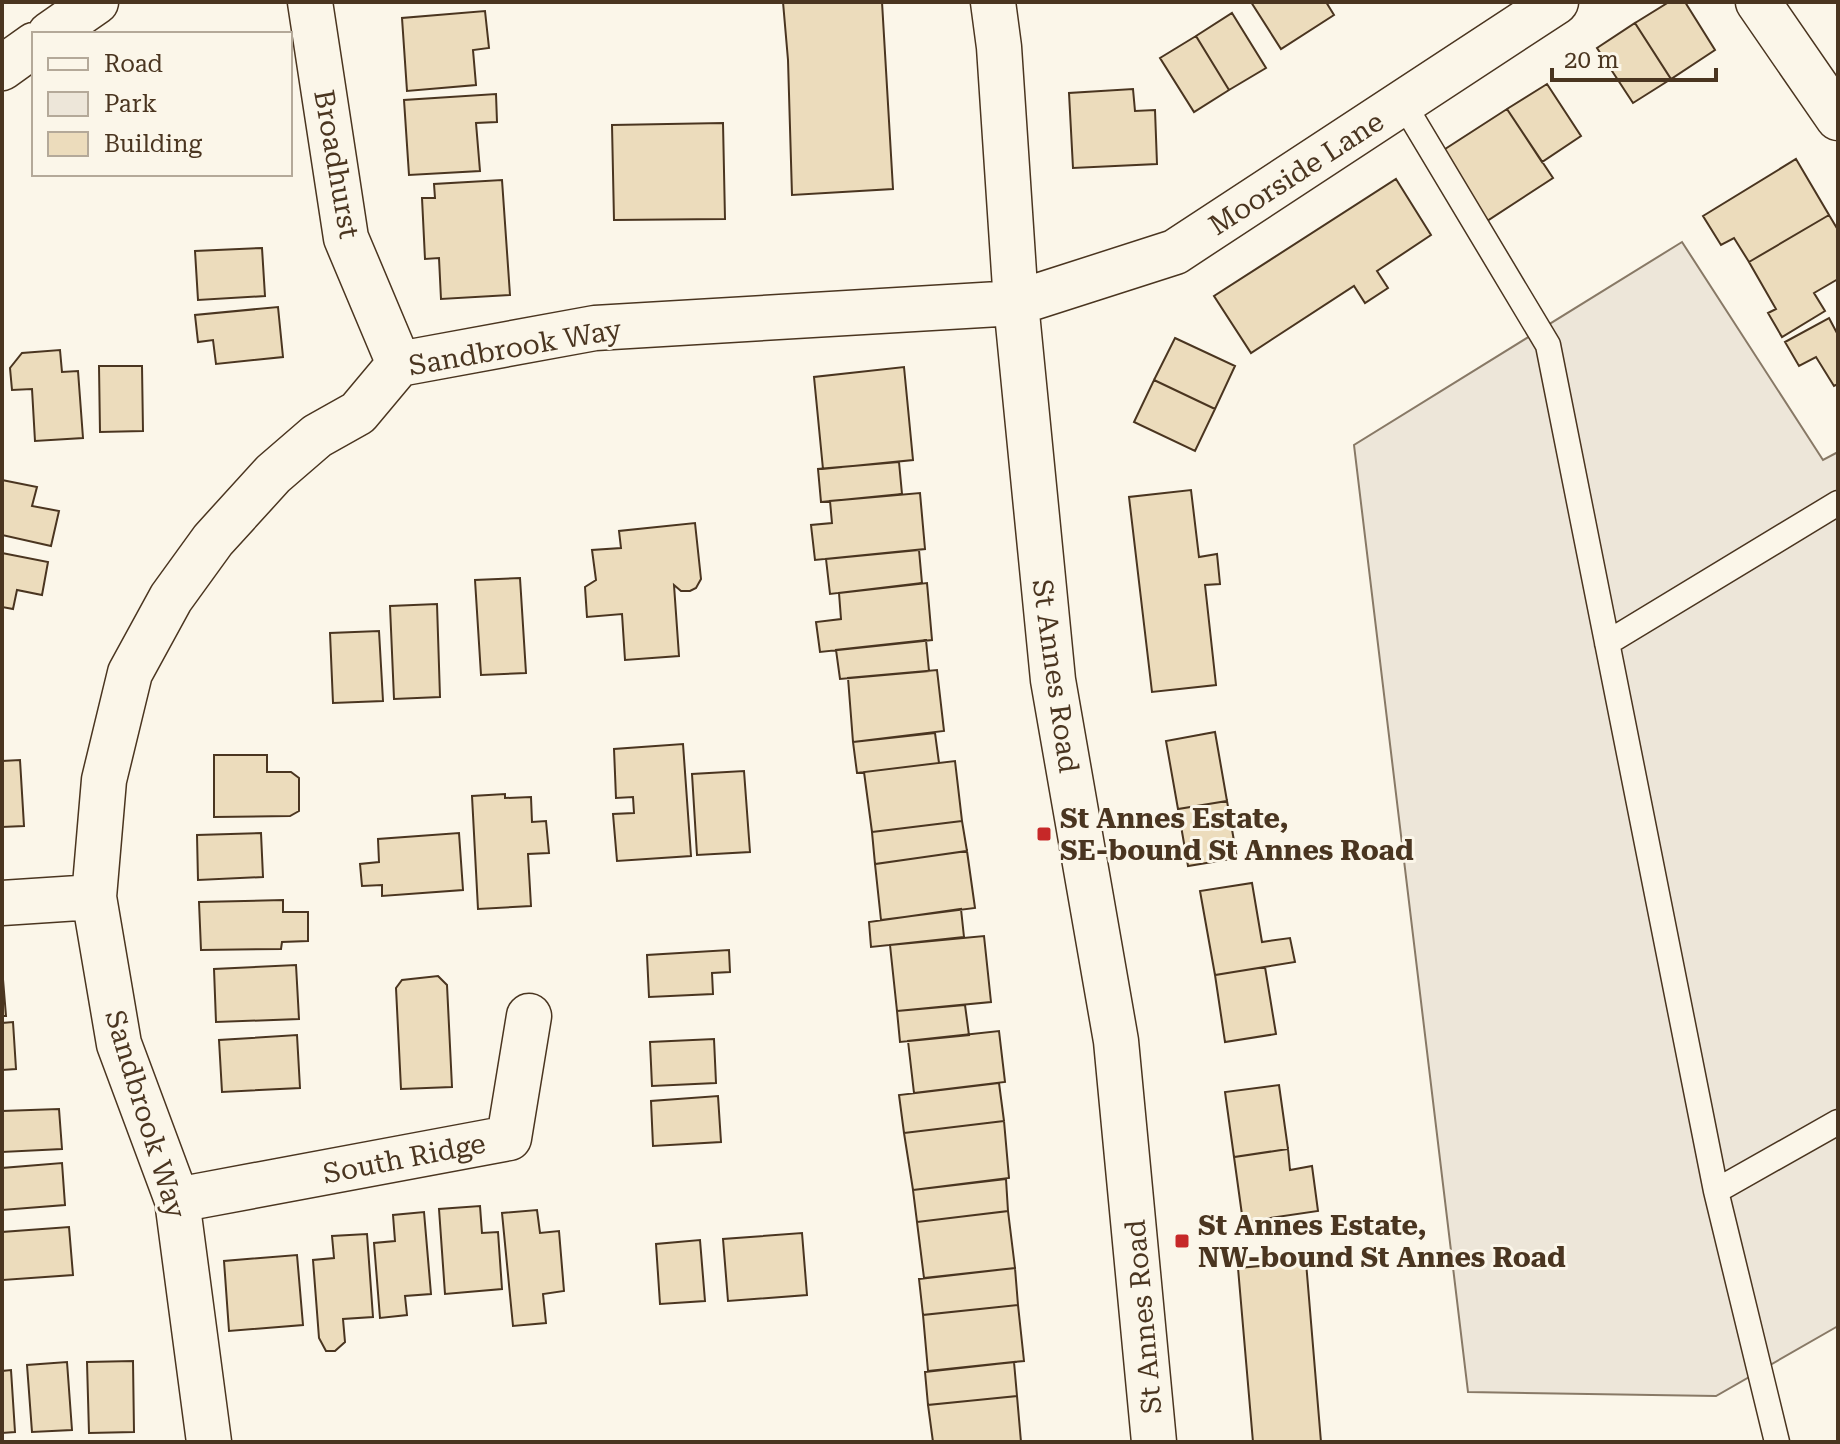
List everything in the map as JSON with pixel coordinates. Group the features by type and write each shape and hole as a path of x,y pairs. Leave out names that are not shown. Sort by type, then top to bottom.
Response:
{"street":[{"path":"53,32 96,2"},
{"name":"Broadhurst","path":"310,2 346,238 399,364"},
{"name":"St Annes Road","path":"993,2 999,47 1016,303 1053,680 1116,1041 1154,1442"},
{"name":"Moorside Lane","path":"1016,303 1175,252 1556,2"},
{"path":"1758,2 1838,118"},
{"path":"2,68 32,46"},
{"name":"Sandbrook Way","path":"209,1442 177,1200 119,1044 94,897 104,780 130,673 171,598 213,540 273,474 317,436 358,413 399,364 595,328 1016,303"},
{"path":"2,903 94,897"},
{"name":"South Ridge","path":"177,1200 509,1138 529,1016"}],"lane":[{"path":"1403,103 1548,345 1716,1191 1777,1442"},
{"path":"1607,643 1838,503"},
{"path":"1716,1191 1838,1122"}],"green space":[{"path":"1682,242 1823,460 1838,452 1838,1326 1716,1396 1468,1392 1354,445"}],"building":[{"path":"783,2 882,2 893,189 792,195"},
{"path":"1251,2 1326,2 1334,15 1281,49"},
{"path":"1669,2 1685,2 1715,50 1671,79 1635,23"},
{"path":"485,11 489,48 473,50 476,85 407,91 402,18"},
{"path":"1232,13 1266,68 1229,90 1196,36"},
{"path":"1635,23 1671,79 1633,103 1597,48"},
{"path":"1196,36 1229,90 1194,112 1160,58"},
{"path":"1547,84 1581,136 1542,162 1507,109"},
{"path":"1133,89 1135,111 1155,110 1157,164 1073,168 1069,93"},
{"path":"496,94 497,122 476,123 480,171 409,175 404,100"},
{"path":"1507,109 1553,178 1487,221 1442,151"},
{"path":"723,123 725,219 614,220 612,125"},
{"path":"1796,159 1829,215 1749,262 1734,238 1721,245 1703,216"},
{"path":"1396,179 1431,235 1377,271 1388,288 1365,303 1354,286 1251,353 1214,296"},
{"path":"502,180 510,295 441,299 439,258 425,259 422,198 435,198 434,184"},
{"path":"1829,215 1838,230 1838,279 1814,293 1825,311 1782,337 1768,313 1776,309 1749,262"},
{"path":"262,248 265,296 198,300 195,251"},
{"path":"278,307 283,357 216,364 213,340 198,342 195,315"},
{"path":"1829,318 1838,335 1838,384 1834,386 1816,357 1799,366 1785,342"},
{"path":"1175,338 1235,366 1215,409 1154,380"},
{"path":"60,350 62,372 78,371 83,438 35,441 32,389 12,390 10,368 22,353"},
{"path":"99,366 142,366 143,431 100,432"},
{"path":"904,367 913,460 823,469 814,377"},
{"path":"1154,380 1215,409 1195,451 1134,422"},
{"path":"899,462 902,494 821,502 818,469"},
{"path":"2,480 37,487 32,506 59,511 51,546 2,535"},
{"path":"1191,490 1199,557 1217,554 1220,584 1205,585 1216,685 1152,692 1129,497"},
{"path":"920,493 925,549 815,560 811,525 832,523 830,501"},
{"path":"695,523 701,579 690,591 681,591 674,585 679,656 625,660 622,614 587,617 585,587 596,580 592,550 621,548 619,531"},
{"path":"919,550 922,583 830,594 826,559"},
{"path":"2,553 48,562 42,595 17,590 13,609 2,607"},
{"path":"520,578 526,673 481,675 475,580"},
{"path":"927,583 932,640 820,652 816,622 841,619 839,593"},
{"path":"437,604 440,697 394,699 390,606"},
{"path":"379,631 383,701 333,703 330,633"},
{"path":"926,640 929,671 840,679 836,650"},
{"path":"937,670 944,731 853,742 848,678"},
{"path":"1215,732 1227,801 1178,809 1166,741"},
{"path":"935,733 939,763 857,773 853,742"},
{"path":"683,744 691,856 617,861 613,814 634,813 633,797 616,798 614,749"},
{"path":"214,755 267,755 267,772 291,772 299,778 299,811 290,816 214,817"},
{"path":"20,760 24,826 2,827 2,761"},
{"path":"955,761 962,821 872,832 864,772"},
{"path":"744,771 750,852 697,855 692,774"},
{"path":"505,794 505,798 531,797 532,822 546,821 549,853 528,854 531,906 478,909 472,796"},
{"path":"1227,801 1237,858 1188,866 1178,809"},
{"path":"962,821 967,851 875,864 872,832"},
{"path":"261,833 263,877 198,880 197,835"},
{"path":"459,833 463,890 382,896 382,885 362,886 360,864 379,862 378,839"},
{"path":"967,851 975,908 881,920 875,864"},
{"path":"1252,883 1262,942 1290,938 1295,962 1215,975 1200,891"},
{"path":"283,900 283,912 308,912 308,941 282,942 281,949 201,950 199,902"},
{"path":"961,909 964,937 871,947 869,922"},
{"path":"984,936 991,1002 897,1011 890,945"},
{"path":"729,950 730,972 712,973 713,994 649,997 647,955"},
{"path":"296,965 299,1019 216,1022 214,969"},
{"path":"2,967 6,1016 2,1016"},
{"path":"1265,967 1276,1034 1225,1042 1215,975"},
{"path":"438,976 447,985 452,1087 401,1089 396,988 402,980"},
{"path":"965,1005 969,1035 900,1042 897,1011"},
{"path":"13,1022 16,1069 2,1070 2,1023"},
{"path":"999,1031 1005,1082 914,1093 908,1041"},
{"path":"297,1035 300,1088 222,1092 219,1040"},
{"path":"714,1039 716,1083 652,1086 650,1042"},
{"path":"999,1083 1004,1121 904,1133 899,1095"},
{"path":"1279,1085 1288,1149 1234,1157 1225,1092"},
{"path":"718,1096 721,1142 653,1146 651,1101"},
{"path":"59,1109 62,1149 2,1152 2,1111"},
{"path":"1004,1121 1009,1178 913,1190 904,1133"},
{"path":"1288,1149 1290,1170 1312,1166 1318,1211 1243,1222 1234,1157"},
{"path":"62,1163 65,1205 2,1210 2,1168"},
{"path":"1006,1179 1008,1211 917,1222 913,1190"},
{"path":"480,1206 482,1233 498,1232 502,1289 445,1294 439,1209"},
{"path":"537,1210 540,1233 559,1231 564,1291 543,1294 546,1323 513,1326 502,1213"},
{"path":"1008,1211 1015,1268 924,1278 917,1222"},
{"path":"424,1212 431,1294 405,1296 407,1315 380,1318 374,1243 395,1241 393,1215"},
{"path":"69,1227 73,1275 3,1280 2,1232"},
{"path":"802,1233 807,1295 728,1301 723,1239"},
{"path":"367,1234 373,1317 343,1319 345,1342 335,1351 326,1351 319,1338 313,1260 334,1258 332,1236"},
{"path":"700,1240 705,1301 660,1304 656,1244"},
{"path":"297,1255 303,1325 229,1331 224,1261"},
{"path":"1306,1262 1321,1442 1253,1442 1238,1268"},
{"path":"1015,1268 1018,1305 923,1315 919,1279"},
{"path":"1018,1305 1024,1361 928,1371 923,1315"},
{"path":"133,1361 134,1432 89,1433 87,1362"},
{"path":"67,1362 72,1430 32,1432 27,1365"},
{"path":"1014,1362 1017,1396 928,1405 925,1372"},
{"path":"11,1370 15,1432 2,1433 2,1371"},
{"path":"1017,1396 1021,1442 933,1442 928,1405"}],"place":[{"name":"St Annes Estate, SE-bound St Annes Road","path":"1044,834"},
{"name":"St Annes Estate, NW-bound St Annes Road","path":"1182,1241"}]}
